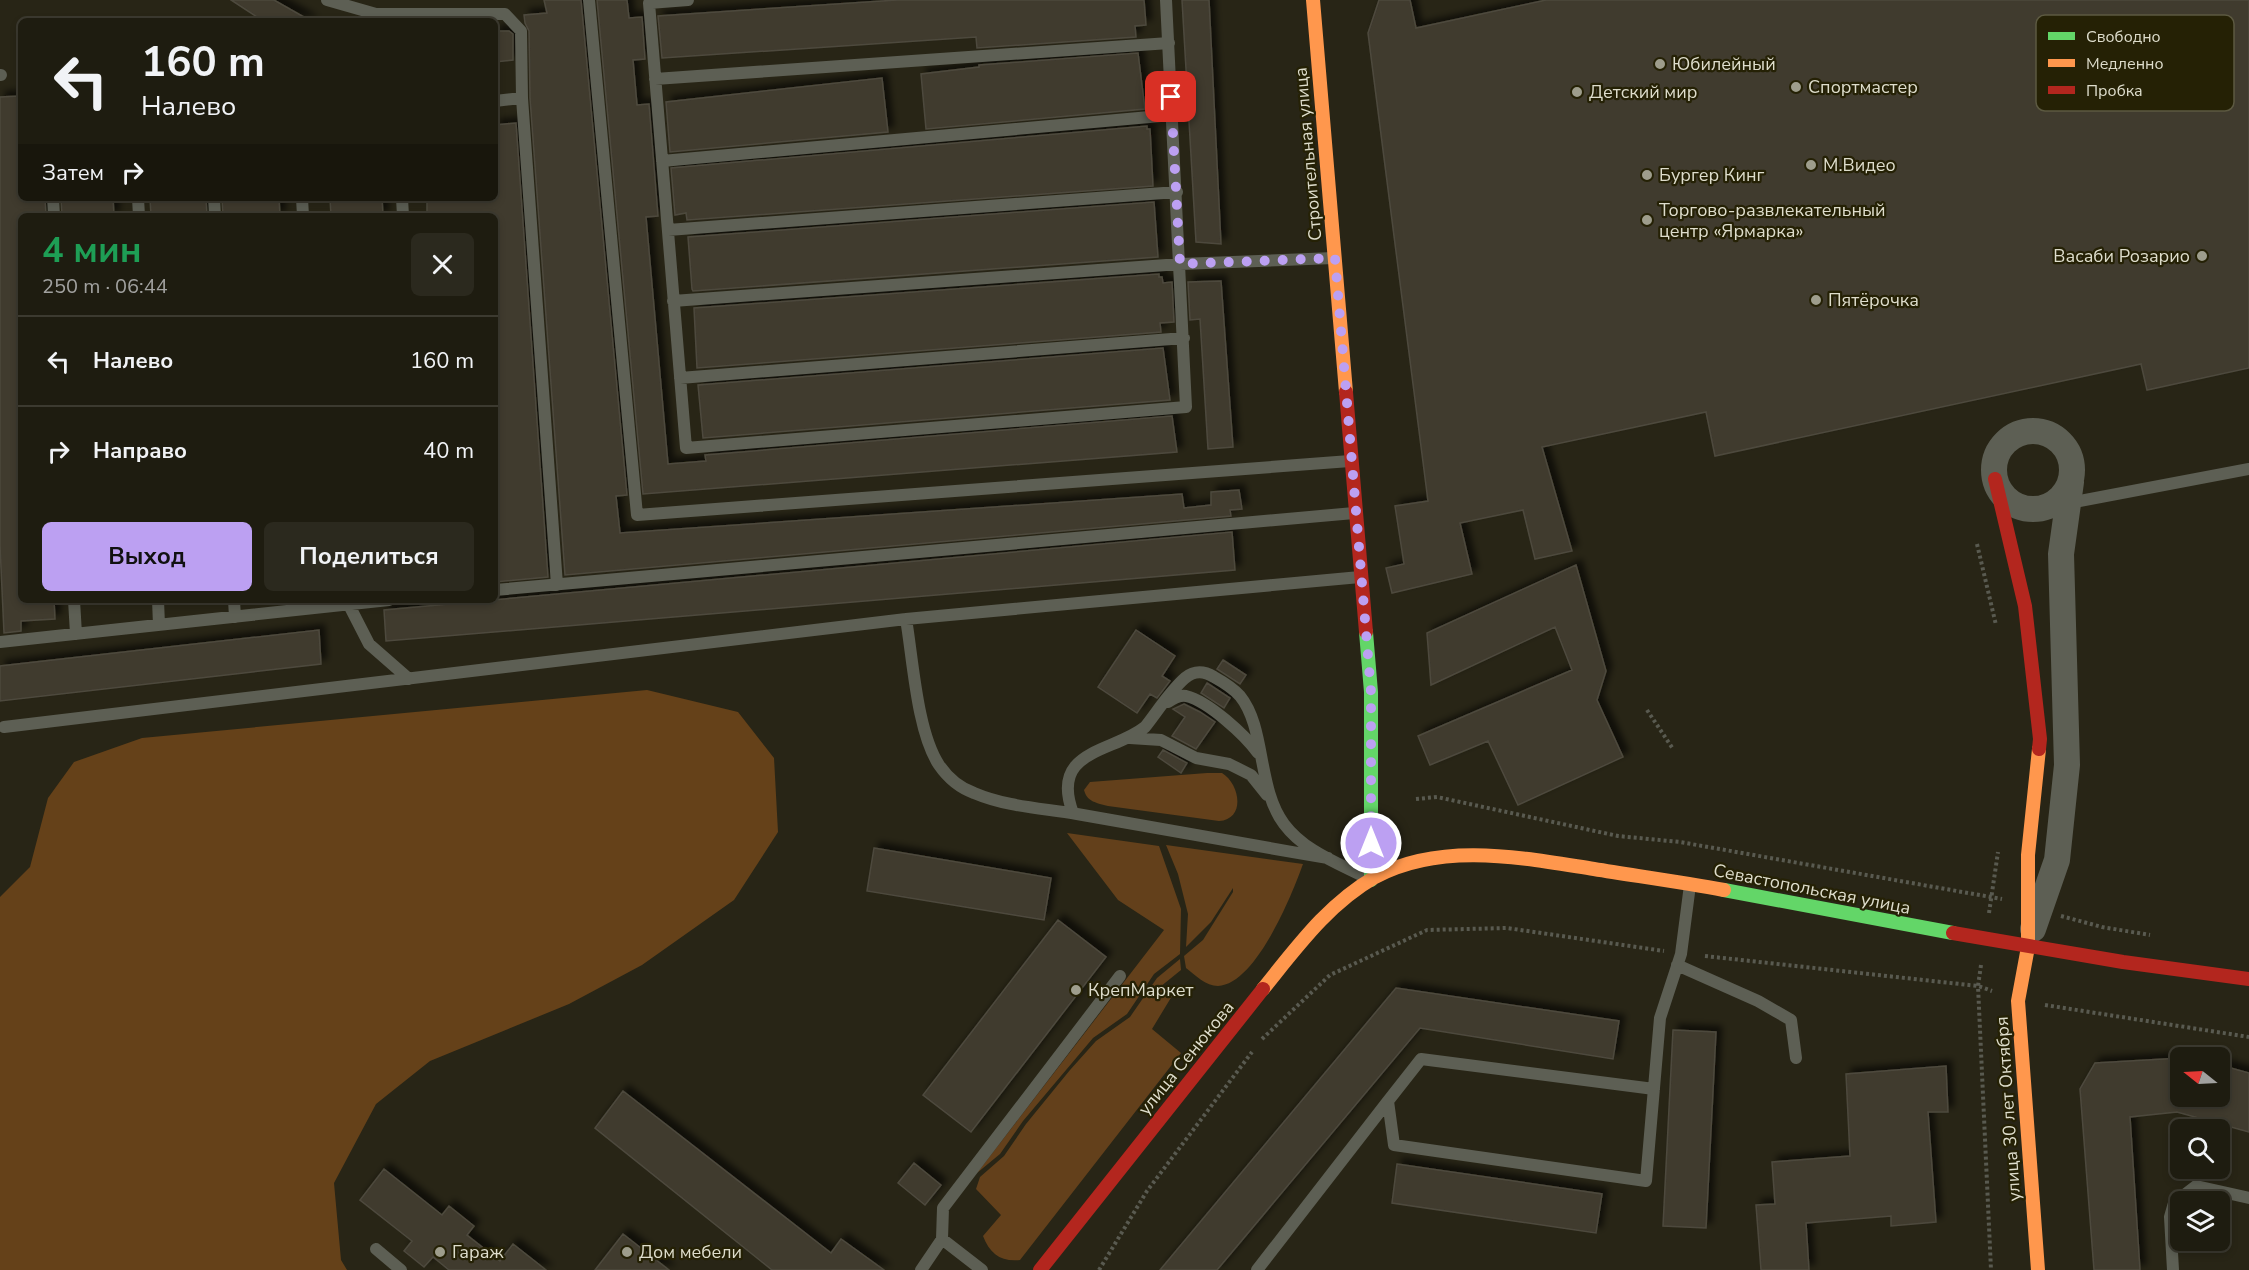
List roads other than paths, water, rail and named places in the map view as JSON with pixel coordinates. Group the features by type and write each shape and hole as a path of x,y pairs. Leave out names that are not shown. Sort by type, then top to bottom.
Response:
{"street":[{"name":"Строительная улица","path":"1313,0 1371,692 1371,880"},
{"path":"2028,947 2035,920 2057,860 2067,765 2060,590 2061,498 2073,468 2070,455 2057,440 2039,431 2020,434 2005,444 1996,460 1995,479 2000,490 2013,503 2031,509 2061,498"},
{"name":"улица 30 лет Октября","path":"1995,479 2025,606 2040,739 2028,855 2028,947 2018,1001 2038,1270"},
{"name":"Севастопольская улица","path":"1371,880 1410,863 1438,858 1478,854 1547,861 1690,884 2028,947 2249,979"},
{"name":"улица Сенюкова","path":"1040,1270 1311,929 1340,902 1371,880"}],"lane":[{"path":"327,0 376,14 505,14 521,31 522,98 557,585"},
{"path":"589,0 638,515 1352,460"},
{"path":"688,0 649,3 686,448 1186,407 1166,0"},
{"path":"655,79 1169,43"},
{"path":"498,101 522,98"},
{"path":"662,161 1172,115"},
{"path":"668,231 1177,192"},
{"path":"673,301 1180,264 1335,258"},
{"path":"680,378 1184,338"},
{"path":"2061,498 2249,469"},
{"path":"498,590 1356,513"},
{"path":"4,727 906,619 1361,577"},
{"path":"74,603 76,634"},
{"path":"158,603 159,625"},
{"path":"234,603 235,617"},
{"path":"0,642 235,617 323,604 359,603"},
{"path":"349,604 369,644 409,679"},
{"path":"906,619 929,749 940,767 954,782 971,793 1021,807 1073,813 1328,858"},
{"path":"1073,813 1070,803 1070,780 1078,763 1104,746 1145,728 1184,679 1199,672 1206,672 1240,696 1253,725 1271,801"},
{"path":"1157,712 1175,698 1186,696 1236,728 1260,756"},
{"path":"1126,738 1161,740 1196,758 1240,768 1251,775 1271,801 1283,824 1297,840 1371,880"},
{"path":"1388,1101 1394,1146 1646,1181 1660,1018 1679,959 1690,884"},
{"path":"1679,959 1791,1020 1796,1058"},
{"path":"921,1270 942,1239 943,1208 1120,976"},
{"path":"1257,1270 1421,1059 1654,1089"},
{"path":"2173,1270 2170,1217 2174,1203 2196,1186 2249,1198"},
{"path":"942,1239 982,1270"},
{"path":"376,1249 401,1270"}],"place":[{"name":"Юбилейный","path":"1660,64"},
{"name":"Спортмастер","path":"1796,87"},
{"name":"Детский мир","path":"1577,92"},
{"name":"М.Видео","path":"1811,165"},
{"name":"Бургер Кинг","path":"1647,175"},
{"name":"Торгово-развлекательный центр «Ярмарка»","path":"1647,220"},
{"name":"Васаби Розарио","path":"2202,256"},
{"name":"Пятёрочка","path":"1816,300"},
{"name":"КрепМаркет","path":"1076,990"},
{"name":"Гараж","path":"440,1252"},
{"name":"Дом мебели","path":"627,1252"}]}
